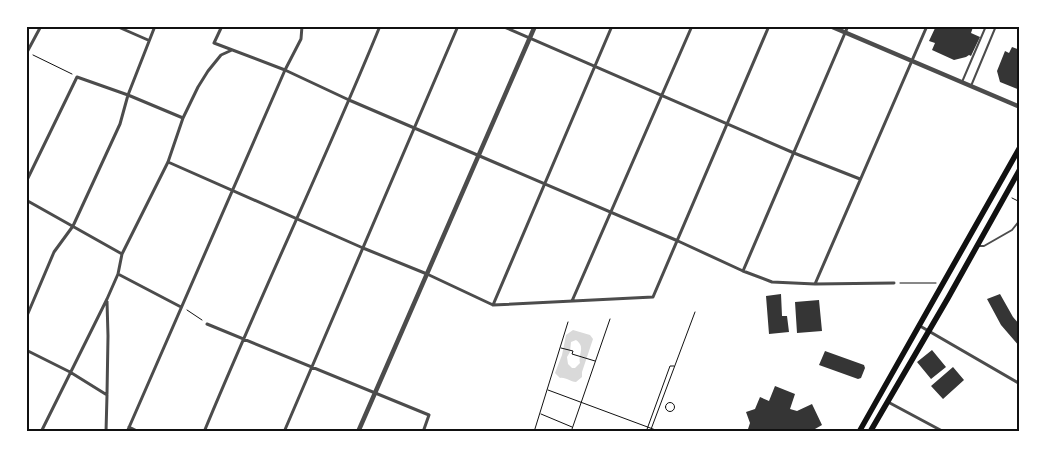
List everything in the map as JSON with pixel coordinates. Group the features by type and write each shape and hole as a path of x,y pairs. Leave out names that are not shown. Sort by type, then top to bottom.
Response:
{"main road":[{"path":"860,432 1020,147"},
{"path":"870,432 1020,169"}],"street":[{"path":"26,53 41,26"},
{"path":"116,26 148,40"},
{"path":"26,318 54,252 73,226 120,124 128,95 155,26"},
{"path":"222,26 214,43 285,70 349,100 678,241 743,271 772,282 815,284 894,283"},
{"path":"127,432 285,70 301,39 302,26"},
{"path":"204,432 242,339 297,220 380,26"},
{"path":"284,432 458,26"},
{"path":"502,26 794,153 860,179"},
{"path":"358,432 535,26"},
{"path":"493,305 546,185 612,26"},
{"path":"572,301 692,26"},
{"path":"168,162 297,220 427,274 493,305 653,297 770,26"},
{"path":"830,26 1020,107"},
{"path":"743,271 848,26"},
{"path":"815,284 928,26"},
{"path":"41,432 107,299 118,274 122,254 168,162 183,118 198,87 221,55 233,50"},
{"path":"26,182 77,77 128,95 183,118"},
{"path":"26,200 122,254"},
{"path":"118,274 182,307"},
{"path":"106,432 107,299"},
{"path":"207,324 429,415 423,432"},
{"path":"919,326 1020,384"},
{"path":"26,350 70,372 107,395"},
{"path":"887,402 944,432"},
{"path":"129,427 140,432"}],"lane":[{"path":"962,83 986,26"},
{"path":"972,86 996,27 991,26"},
{"path":"977,246 984,246 1012,230 1020,220"}],"path":[{"path":"26,53 77,77"},
{"path":"1011,197 1020,202"},
{"path":"894,283 943,283"},
{"path":"182,307 207,324"},
{"path":"650,432 695,312"},
{"path":"571,432 610,319"},
{"path":"534,432 568,322"},
{"path":"560,348 573,351 572,354 596,361"},
{"path":"646,432 670,366 675,366"},
{"path":"548,390 581,404 660,432"},
{"path":"656,403 665,406"},
{"path":"540,414 573,427"}],"shaded area":[{"path":"573,330 590,335 593,339 582,377 576,382 560,378 555,373 562,355 566,335","holes":["576,340 581,345 580,363 575,368 572,368 568,364 567,357 570,352 571,342"]}],"building":[{"path":"936,26 973,27 971,33 980,37 971,56 954,60 932,50 935,43 929,41"},
{"path":"1012,47 1020,50 1020,90 1000,82 997,71 1005,51 1009,53"},
{"path":"781,294 782,316 787,316 789,332 769,334 766,296"},
{"path":"1000,294 1013,317 1020,325 1020,347 1001,325 987,299"},
{"path":"819,300 822,331 797,333 795,302"},
{"path":"932,350 946,367 931,379 917,362"},
{"path":"825,351 864,365 865,368 861,378 858,379 819,365"},
{"path":"953,367 964,380 943,399 931,386"},
{"path":"775,386 795,394 790,409 797,411 812,404 822,425 815,429 816,432 747,432 750,423 746,412 755,409 760,397 769,401"}]}
